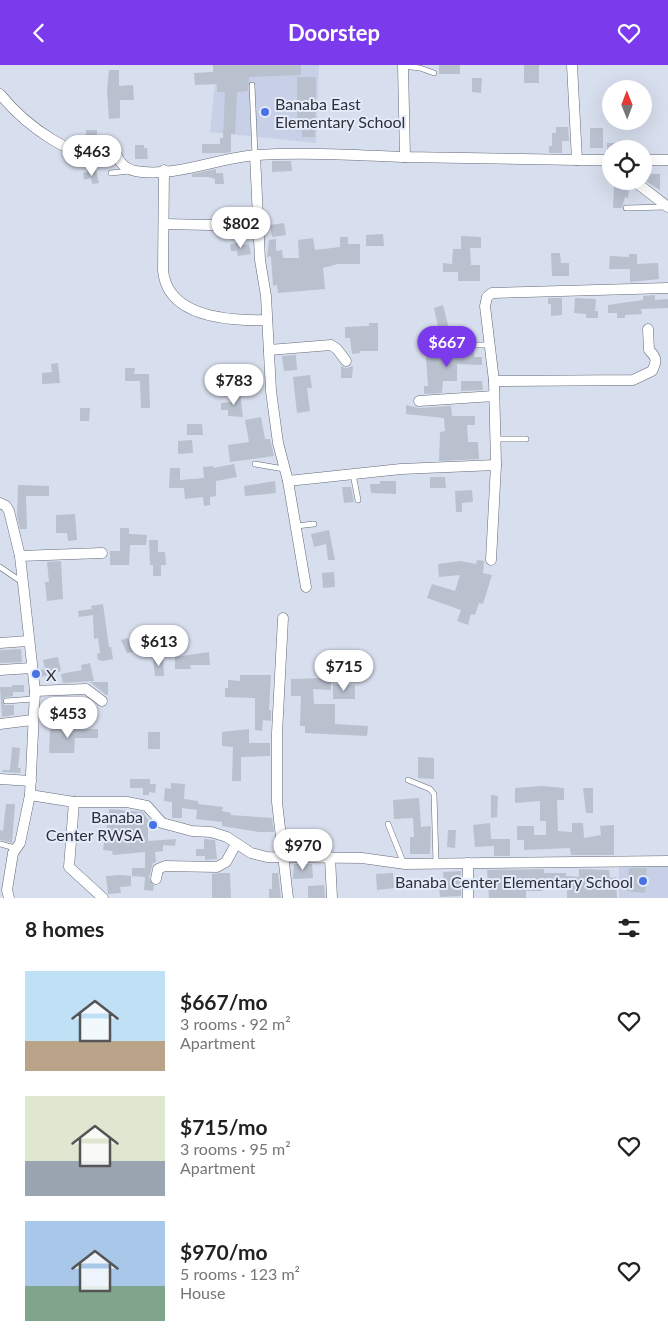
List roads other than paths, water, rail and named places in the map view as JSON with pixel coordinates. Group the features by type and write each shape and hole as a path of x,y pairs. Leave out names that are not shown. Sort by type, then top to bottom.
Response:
{"street":[{"path":"403,65 405,157"},
{"path":"572,65 577,160"},
{"path":"0,94 16,114 58,142 95,159 115,152 122,164 134,171 164,170 256,155 602,160"},
{"path":"256,155 260,260 267,321 272,398 306,587"},
{"path":"652,160 668,159"},
{"path":"164,170 164,280 172,296 190,308 222,319 267,321"},
{"path":"646,190 667,207"},
{"path":"164,224 259,226"},
{"path":"491,560 496,439 494,381 485,306 487,297 492,293 668,288"},
{"path":"494,381 633,380 652,371 657,362 655,355 649,350 648,329"},
{"path":"269,350 331,345 337,349 346,361"},
{"path":"419,401 494,396"},
{"path":"288,481 401,469 496,465"},
{"path":"0,503 6,506 9,511 20,555 34,695 30,795 20,843 15,848 7,890 9,898"},
{"path":"20,555 102,553"},
{"path":"283,618 276,733 278,824 288,898"},
{"path":"0,643 28,641"},
{"path":"0,670 32,668"},
{"path":"34,695 86,689 102,701"},
{"path":"0,723 32,720"},
{"path":"0,779 31,781"},
{"path":"30,795 74,802 127,802 147,806 162,823 192,831 227,837 251,853 267,857 362,858 405,864 668,861"},
{"path":"74,802 69,867 103,898"},
{"path":"156,879 158,869 165,866 216,867 226,862 236,844"},
{"path":"330,857 332,898"},
{"path":"468,863 468,898"}],"lane":[{"path":"403,65 434,73"},
{"path":"252,85 256,155"},
{"path":"111,173 134,171"},
{"path":"626,208 667,207"},
{"path":"428,345 491,345"},
{"path":"496,439 526,439"},
{"path":"255,464 284,469"},
{"path":"353,473 358,500"},
{"path":"296,526 314,524"},
{"path":"0,567 23,582"},
{"path":"6,701 34,695"},
{"path":"408,780 430,789 434,794 436,863"},
{"path":"388,824 405,864"},
{"path":"0,844 15,848"}],"place":[{"name":"Banaba East Elementary School","path":"265,112"},
{"name":"X","path":"36,674"},
{"name":"Banaba Center RWSA","path":"153,825"},
{"name":"Banaba Center Elementary School","path":"643,881"}]}
